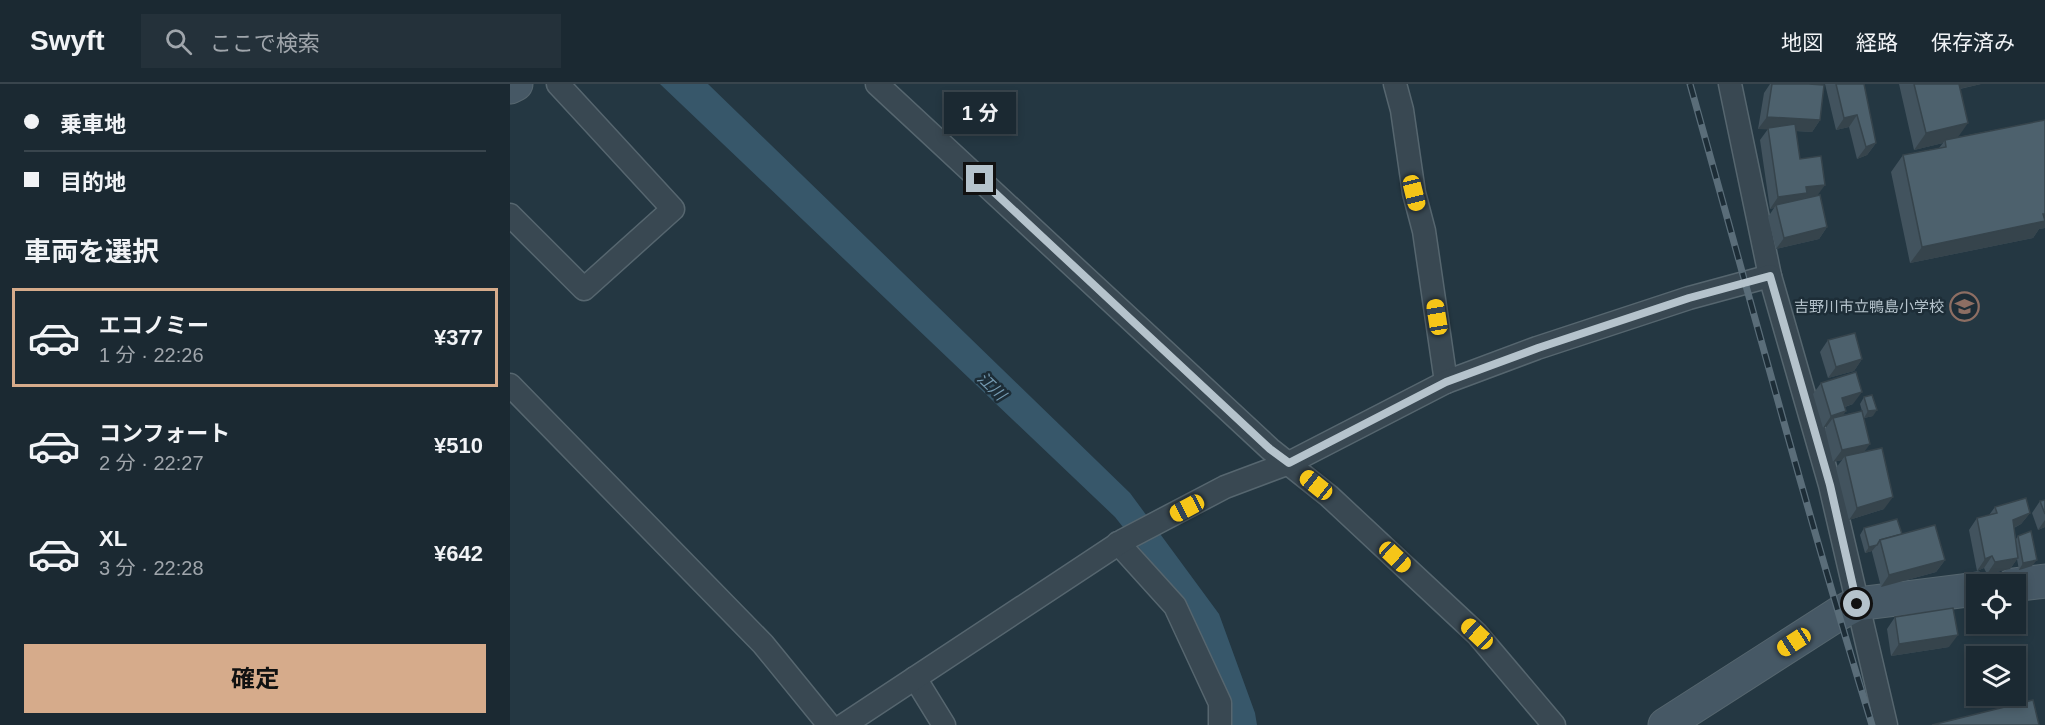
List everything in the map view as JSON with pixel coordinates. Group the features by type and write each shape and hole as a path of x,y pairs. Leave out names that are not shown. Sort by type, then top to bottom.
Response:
{"street":[{"path":"510,87 516,84"},
{"path":"510,215 584,289 673,208 558,84"},
{"path":"877,84 1270,449 1329,496 1477,634 1554,725"},
{"path":"1395,84 1402,110 1414,193 1424,231 1446,382"},
{"path":"1730,84 1770,276 1830,485 1886,725"},
{"path":"844,725 1121,541 1226,487 1289,463 1446,382 1548,344 1689,298 1770,276"},
{"path":"510,385 763,645 829,725"},
{"path":"1121,541 1175,606 1220,703 1220,725"},
{"path":"2026,583 2045,581"},
{"path":"1665,725 1857,604 1966,591"},
{"path":"915,678 945,725"}],"water":[{"name":"江川","path":"660,84 708,84 1130,493 1219,614 1255,713 1257,725 1228,725 1226,691 1191,613 1115,517"}],"building":[{"path":"1772,84 1824,85 1820,120 1767,117"},
{"path":"1836,84 1864,84 1876,143 1866,147 1857,115 1844,118"},
{"path":"1914,84 1959,84 1968,123 1926,133"},
{"path":"2045,120 2045,214 2043,214 2045,221 1922,247 1903,155 1946,147 1945,140"},
{"path":"1795,124 1800,159 1821,156 1825,185 1806,187 1807,193 1778,197 1768,128"},
{"path":"1820,195 1827,227 1784,238 1776,205"},
{"path":"1855,333 1862,359 1836,367 1828,340"},
{"path":"1856,372 1862,392 1842,398 1846,411 1831,416 1821,383"},
{"path":"1872,395 1877,410 1868,411 1864,397"},
{"path":"1862,411 1870,444 1842,450 1833,418"},
{"path":"1882,448 1893,497 1857,508 1845,456"},
{"path":"2026,498 2030,513 2013,520 2018,558 1995,562 1992,556 1985,559 1977,518 1997,513 1995,507"},
{"path":"2045,500 2045,514 2040,501"},
{"path":"1897,519 1902,534 1880,540 1877,545 1869,547 1864,528"},
{"path":"1935,525 1945,560 1889,575 1880,540"},
{"path":"2031,531 2037,560 2023,563 2018,536"},
{"path":"1953,608 1958,635 1899,644 1895,617"},
{"path":"2033,700 2039,725 1932,725 2009,706 2026,706 2026,702"}],"railway":[{"path":"1690,84 1872,725"}],"place":[{"name":"吉野川市立鴨島小学校","path":"1965,307"}],"route":[{"path":"980,179 1270,449 1289,463 1446,382 1538,348 1689,298 1770,276 1830,485 1857,604"}]}
